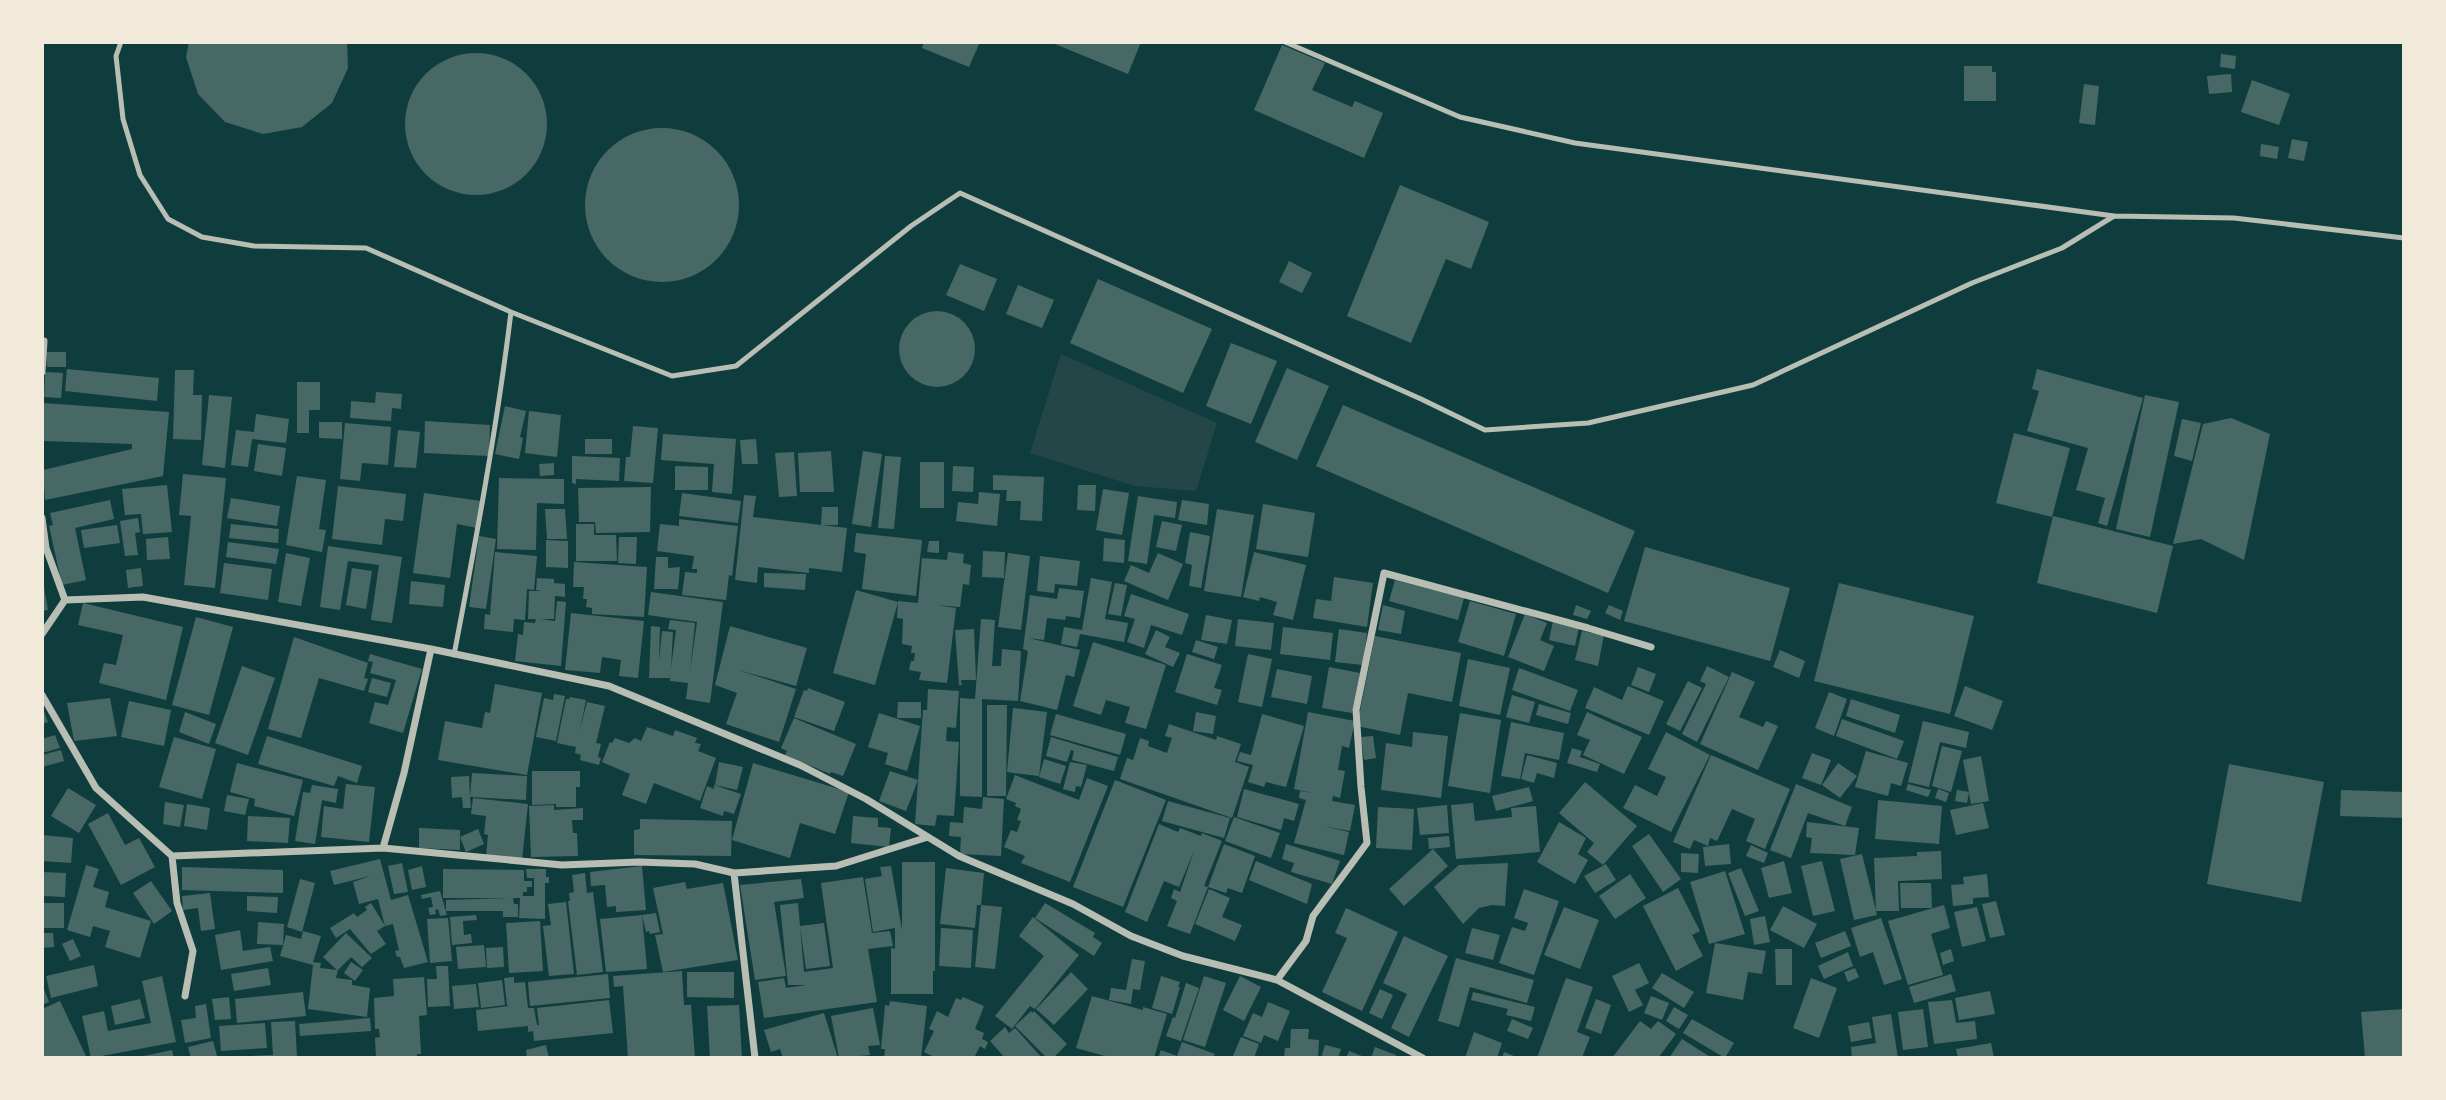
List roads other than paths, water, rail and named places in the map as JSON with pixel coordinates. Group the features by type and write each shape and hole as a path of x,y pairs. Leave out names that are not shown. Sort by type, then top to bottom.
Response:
{"street":[{"path":"42,372 44,341"},
{"path":"42,518 46,548 65,600"},
{"path":"1277,980 1306,941 1313,916 1367,843 1356,710 1384,573 1651,647"},
{"path":"65,600 143,597 431,649 609,686 800,765 866,799 959,856 1073,904 1131,936 1183,956 1277,980 1423,1058"},
{"path":"42,634 65,600"},
{"path":"383,848 404,773 431,649"},
{"path":"42,695 96,788 172,856 177,903 193,951 185,996"},
{"path":"172,856 383,848 562,865 639,862 695,864 734,873 836,866 928,837"},
{"path":"734,873 755,1058"}],"lane":[{"path":"121,42 116,56 123,119 140,175 168,219 202,237 254,246 366,247 511,312 672,376 736,366 911,226 960,192 1422,399 1485,430 1588,423 1753,385 1972,283 2062,248 2114,216"},
{"path":"1285,42 1460,117 1575,143 2114,216 2234,218 2404,238"},
{"path":"454,655 490,467 511,312"}]}
